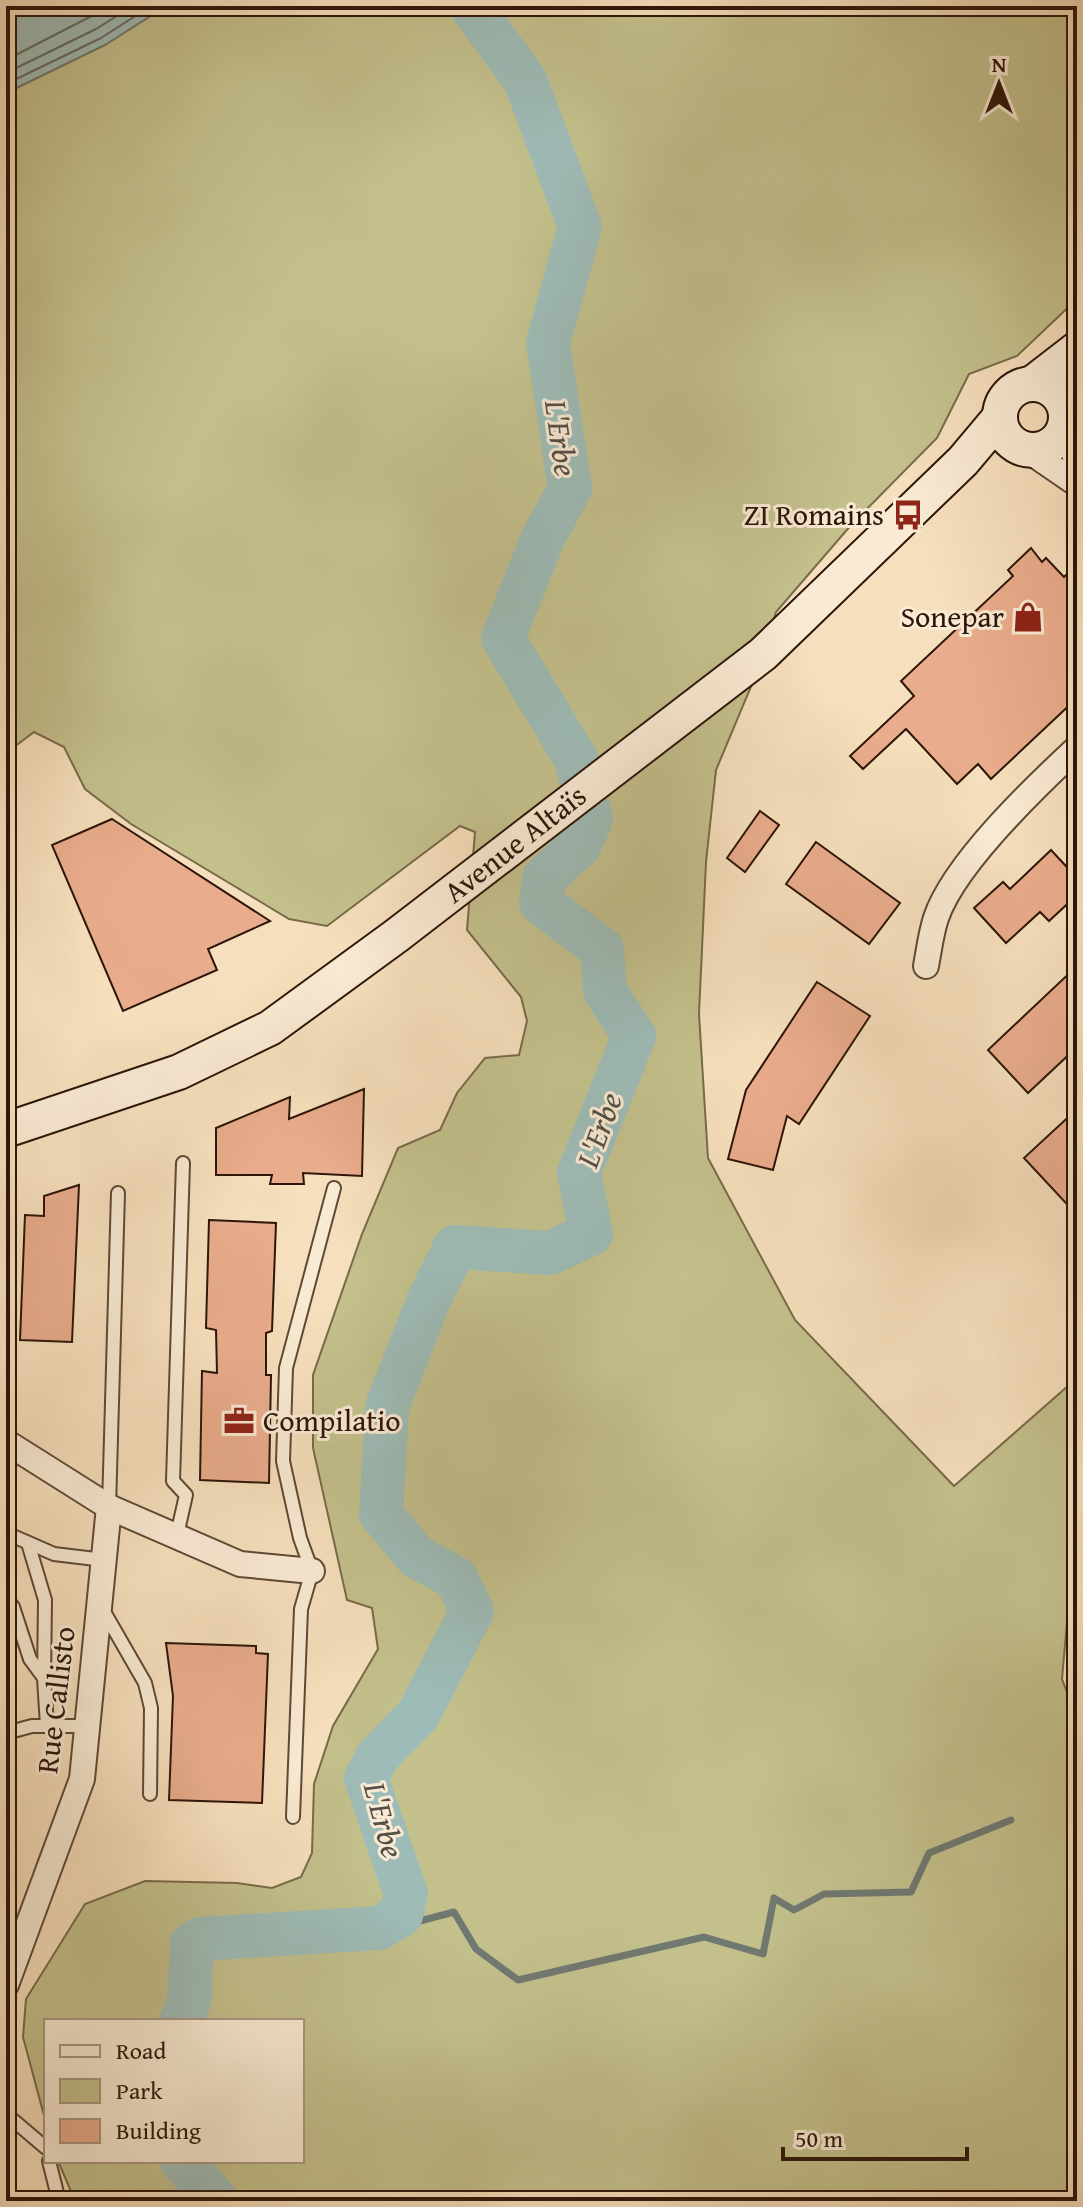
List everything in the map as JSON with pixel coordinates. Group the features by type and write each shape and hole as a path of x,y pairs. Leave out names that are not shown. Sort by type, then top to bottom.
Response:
{"street":[{"path":"1077,349 1033,383 1009,394 1000,417 1003,431 1077,484"},
{"path":"1022,447 1040,449 1062,433 1064,411 1077,362"},
{"path":"1033,383 1045,385 1064,411 1077,466"},
{"name":"Avenue Altaïs","path":"6,1130 179,1072 270,1028 763,654 963,461 1000,417"},
{"name":"Avenue Altaïs","path":"963,461 1022,447"},
{"path":"926,966 937,915 951,888 1015,808 1077,748"},
{"path":"6,1442 109,1507 240,1564 312,1571"},
{"name":"Rue Callisto","path":"6,1985 82,1779 109,1507"}],"lane":[{"path":"177,1535 186,1495 173,1481 183,1163"},
{"path":"293,1817 301,1609 312,1571 300,1538 283,1461 286,1368 334,1188"},
{"path":"109,1507 118,1193"},
{"path":"6,1533 54,1554 104,1560"},
{"path":"28,1543 45,1600 47,1726"},
{"path":"6,1598 13,1607 30,1659 44,1678"},
{"path":"99,1604 145,1683 151,1708 150,1794"},
{"path":"6,1733 47,1726 87,1726"},
{"path":"6,2114 44,2146"},
{"path":"50,2163 59,2201"}],"green space":[{"path":"166,6 1077,6 1077,299 1017,356 969,374 937,438 852,524 776,612 758,670 716,770 706,862 699,1014 708,1158 795,1320 954,1486 1077,1378 1077,1574 1069,1599 1062,1679 1077,1718 1077,2201 75,2201 59,2163 304,2163 304,2019 44,2019 44,2116 23,2037 26,1999 85,1904 145,1881 237,1883 272,1888 301,1877 312,1853 314,1784 333,1726 378,1649 372,1608 347,1600 313,1448 313,1375 362,1234 398,1148 440,1130 457,1093 485,1058 519,1055 527,1021 521,997 467,930 475,832 460,826 327,926 289,919 131,824 85,789 64,747 34,732 6,753 6,93 105,45"}],"water":[{"path":"16,6 166,6 105,45 6,93 6,10"}],"building":[{"path":"1031,548 1042,562 1046,558 1064,577 1077,564 1077,698 991,779 978,764 957,784 906,729 863,769 850,756 914,696 901,681 1013,576 1008,570"},
{"path":"760,811 779,825 745,872 727,858"},
{"path":"112,819 270,921 208,949 217,970 123,1011 52,845"},
{"path":"816,842 900,903 869,944 786,884"},
{"path":"1051,850 1077,878 1077,895 1049,921 1040,912 1006,943 974,908 1003,882 1010,889"},
{"path":"1077,966 1077,1047 1028,1093 988,1050"},
{"path":"817,982 870,1016 799,1124 787,1116 773,1170 728,1159 746,1090"},
{"path":"364,1089 362,1176 303,1173 304,1184 270,1184 272,1175 216,1175 216,1128 290,1097 289,1119"},
{"path":"1077,1109 1077,1215 1024,1158"},
{"path":"79,1185 72,1342 20,1340 25,1215 44,1216 44,1196"},
{"path":"209,1220 276,1223 272,1331 266,1333 266,1375 271,1375 269,1483 200,1480 202,1371 217,1373 216,1330 206,1328"},
{"path":"166,1643 256,1646 256,1653 268,1654 262,1803 169,1800 173,1696"}],"waterway":[{"name":"L'Erbe","path":"182,2019 189,2002 192,1944 200,1939 379,1928 401,1915 406,1894 366,1778 377,1757 418,1715 472,1611 456,1578 417,1557 381,1514 387,1407 428,1302 455,1247 550,1253 591,1234 579,1173 634,1036 605,991 602,949 541,903 544,878 579,846 591,819 576,759 503,638 543,538 570,489 548,343 580,227 525,80 471,6"},
{"path":"401,1915 416,1922 454,1912 476,1949 518,1980 704,1937 763,1954 774,1898 794,1910 824,1894 911,1892 929,1853 1011,1820"},
{"name":"L'Erbe","path":"184,2163 217,2201"}],"place":[{"name":"ZI Romains","path":"908,515"},
{"name":"Sonepar","path":"1028,617"},
{"name":"Compilatio","path":"239,1421"}]}
